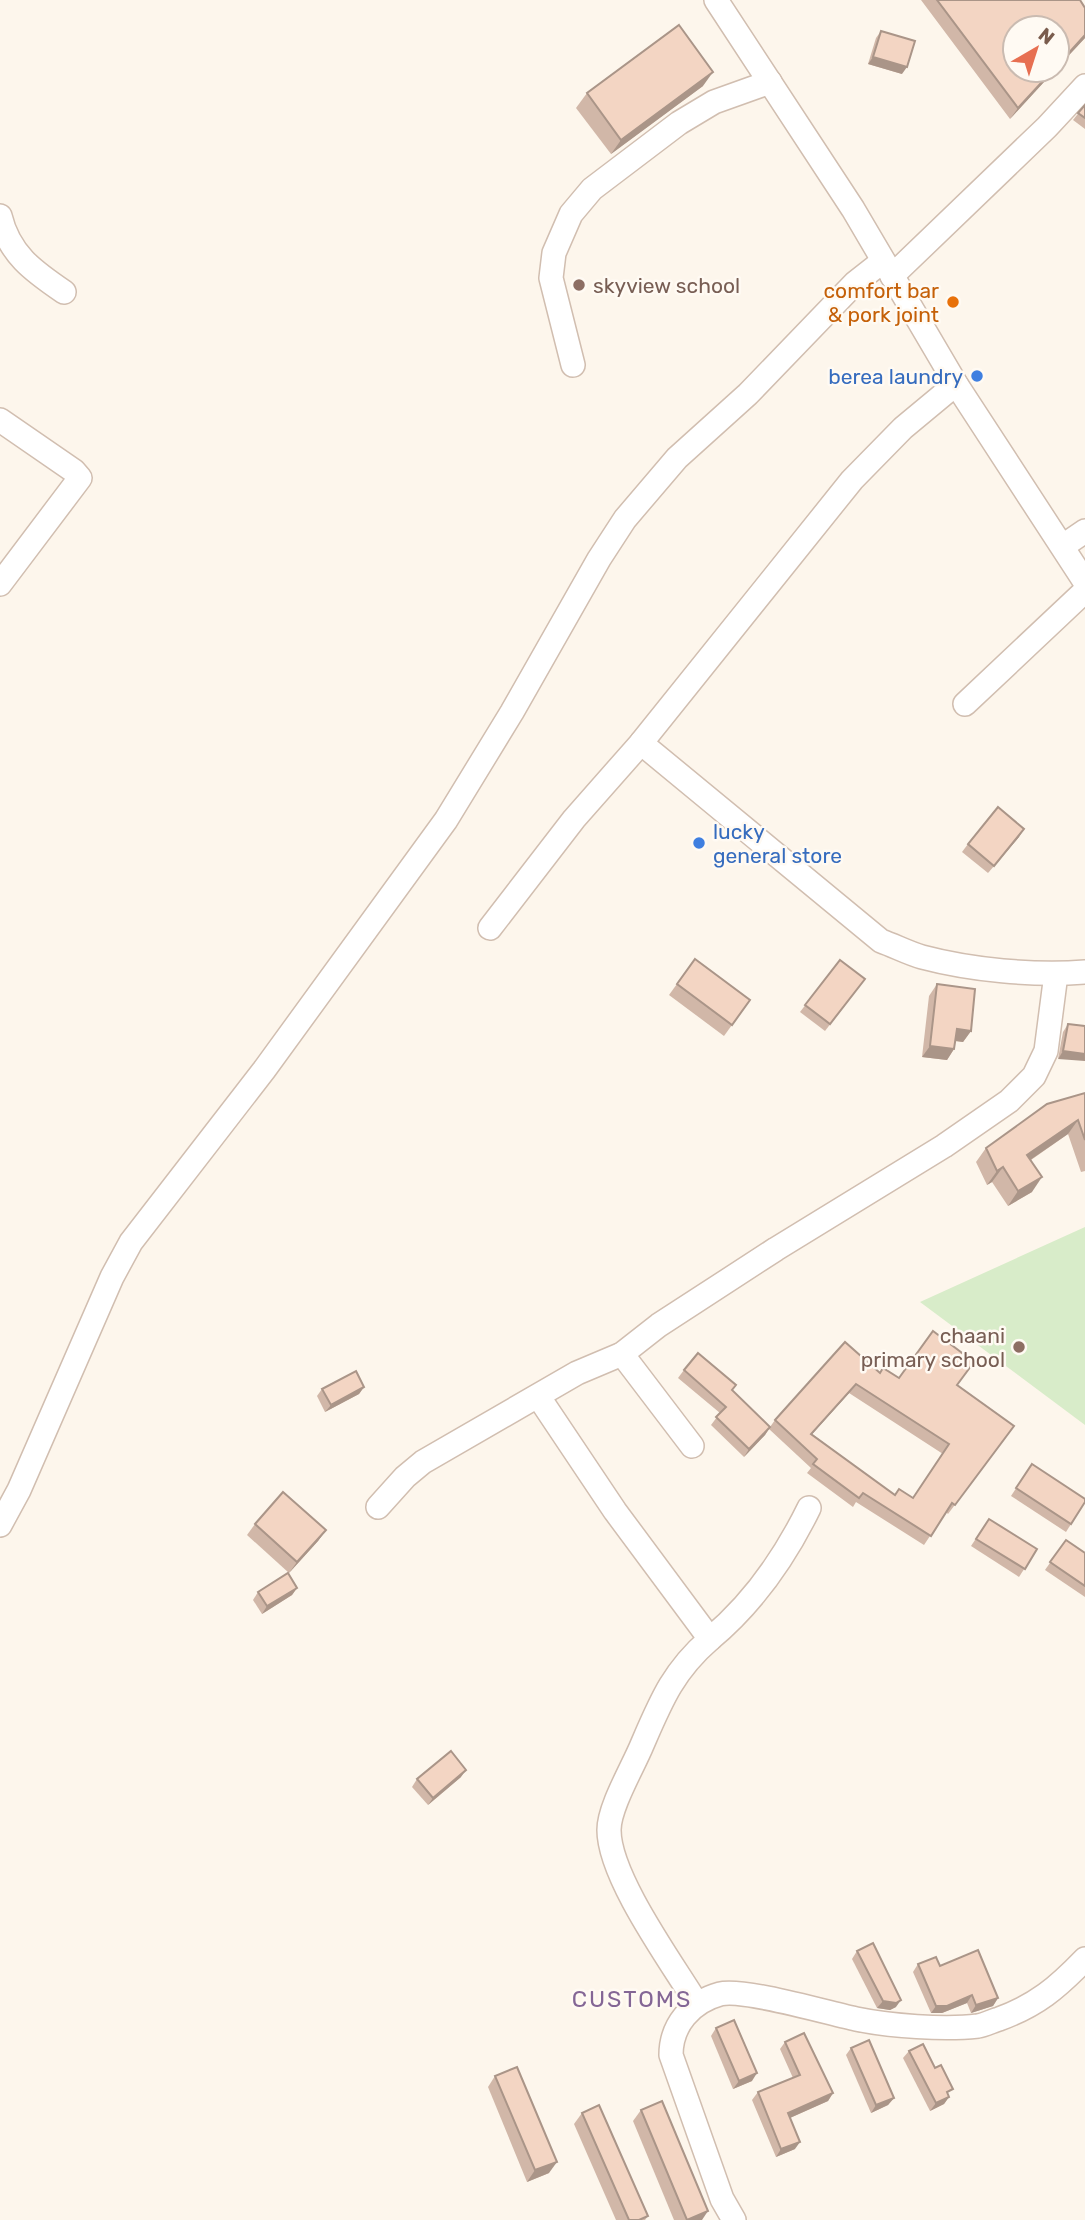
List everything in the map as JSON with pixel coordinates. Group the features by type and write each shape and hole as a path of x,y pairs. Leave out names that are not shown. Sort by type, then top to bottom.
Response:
{"street":[{"path":"716,0 853,209 956,384 1085,582"},
{"path":"573,365 551,278 554,253 571,214 592,189 678,123 714,102 770,82"},
{"path":"0,1525 19,1489 112,1278 131,1242 264,1070 446,820 625,519 677,458 748,394 855,284 887,268 1048,127 1085,86"},
{"path":"0,216 2,227 14,252 37,274 64,292"},
{"path":"490,928 574,819 641,743 852,480 903,428 956,384"},
{"path":"0,420 74,471 80,478 0,583"},
{"path":"1063,546 1085,531"},
{"path":"965,704 1085,591"},
{"path":"641,743 881,941 919,956 957,965 1056,974 1085,972"},
{"path":"378,1507 397,1484 423,1462 577,1373 622,1353 682,1310 944,1146 1009,1101 1034,1076 1046,1051 1056,974"},
{"path":"622,1353 692,1446"},
{"path":"538,1396 615,1511 710,1639"},
{"path":"697,2004 618,1871 609,1828 617,1800 672,1680 691,1656 736,1615 787,1550 808,1508"},
{"path":"734,2220 722,2199 671,2055 671,2043 683,2015 697,2004 722,1993 749,1995 860,2020 924,2027 980,2025 1025,2009 1059,1986 1085,1959"}],"green space":[{"path":"1085,1227 1085,1425 920,1302"}],"building":[{"path":"937,0 1080,0 1085,8 1085,35 1071,50 1071,14 1001,14 1001,84 1040,84 1018,108"},
{"path":"679,25 713,72 621,140 587,93"},
{"path":"881,31 915,41 907,67 873,57"},
{"path":"1085,105 1085,118 1078,113"},
{"path":"998,807 1024,829 994,866 968,844"},
{"path":"695,959 750,1000 732,1025 677,984"},
{"path":"840,960 865,979 830,1024 805,1005"},
{"path":"937,984 975,989 971,1031 957,1029 954,1049 930,1046"},
{"path":"1068,1024 1085,1026 1085,1054 1063,1051"},
{"path":"1085,1093 1085,1140 1078,1120 1027,1155 1042,1177 1018,1191 1003,1167 997,1171 986,1148 1047,1104"},
{"path":"933,1331 974,1362 957,1385 1014,1426 955,1505 952,1503 931,1536 863,1493 859,1498 813,1464 817,1459 775,1420 845,1342 880,1373 883,1368 899,1378","holes":["856,1384 949,1444 913,1498 899,1489 895,1495 811,1434"]},
{"path":"698,1353 736,1385 732,1390 770,1427 749,1449 716,1417 726,1407 684,1370"},
{"path":"356,1371 364,1387 331,1405 322,1389"},
{"path":"1032,1464 1085,1499 1071,1524 1016,1488"},
{"path":"283,1492 326,1530 297,1562 255,1524"},
{"path":"989,1519 1037,1549 1025,1569 976,1539"},
{"path":"1066,1540 1085,1553 1085,1586 1050,1562"},
{"path":"288,1573 297,1588 267,1606 258,1592"},
{"path":"451,1751 466,1770 433,1798 417,1779"},
{"path":"873,1943 901,2000 896,2003 883,2001 857,1951"},
{"path":"978,1950 998,1998 976,2005 972,1995 947,2006 936,2006 918,1964 936,1957 940,1966"},
{"path":"734,2020 757,2073 739,2081 716,2028"},
{"path":"804,2033 833,2093 788,2113 800,2142 781,2149 758,2092 800,2075 785,2042"},
{"path":"869,2040 894,2098 876,2105 851,2048"},
{"path":"923,2044 935,2068 941,2065 953,2089 947,2092 949,2097 936,2103 909,2051"},
{"path":"517,2067 557,2162 535,2170 495,2076"},
{"path":"662,2101 708,2211 687,2220 641,2110"},
{"path":"599,2105 648,2216 639,2220 629,2220 582,2113"}],"place":[{"name":"skyview school","path":"579,285"},
{"name":"comfort bar & pork joint","path":"953,302"},
{"name":"berea laundry","path":"977,376"},
{"name":"lucky general store","path":"699,843"},
{"name":"chaani primary school","path":"1019,1347"}],"district":[{"name":"CUSTOMS","path":"632,1999"}]}
